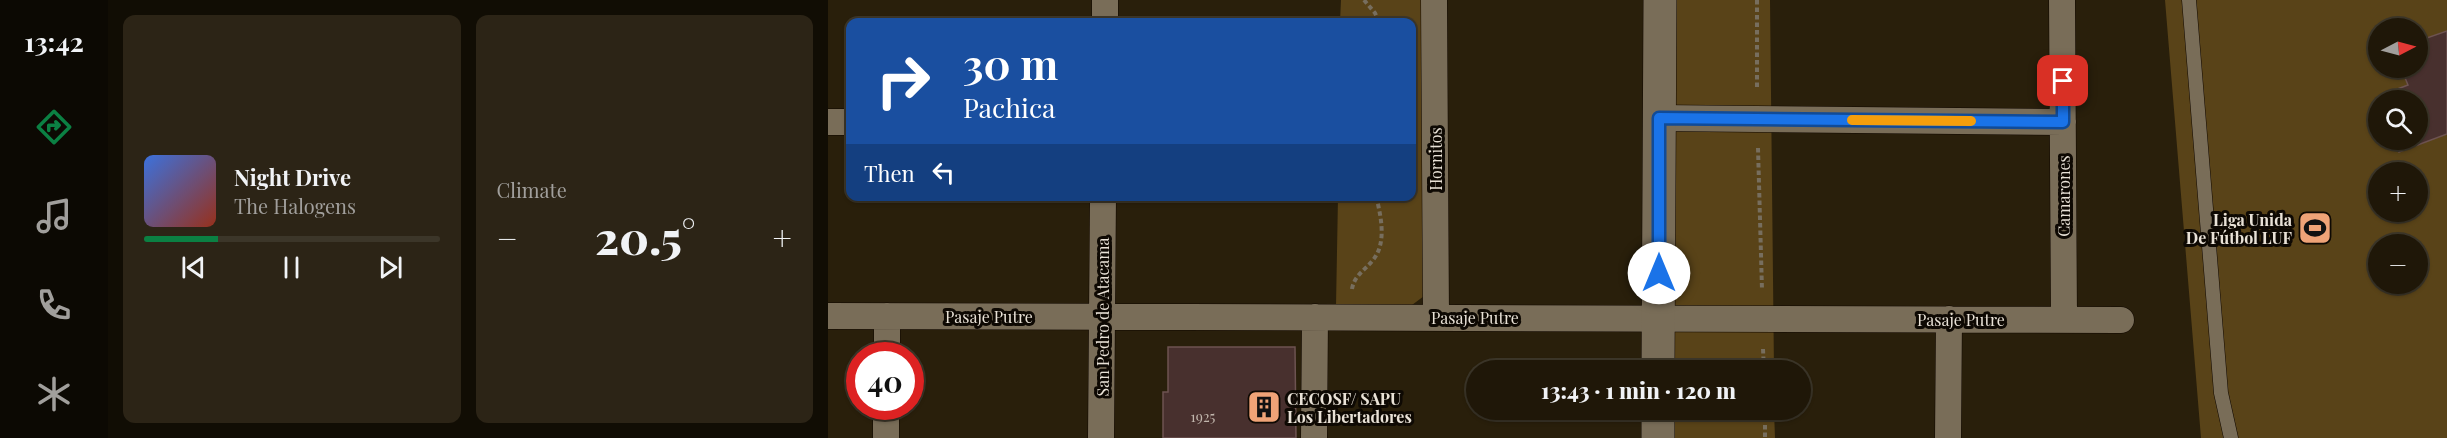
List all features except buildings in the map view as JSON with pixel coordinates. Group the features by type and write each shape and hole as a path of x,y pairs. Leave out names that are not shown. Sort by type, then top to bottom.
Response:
{"street":[{"path":"1105,0 1105,18"},
{"name":"Hornitos","path":"1434,0 1436,317"},
{"path":"1658,360 1660,0"},
{"name":"Camarones","path":"2062,0 2064,319"},
{"path":"1659,118 2063,122"},
{"path":"828,122 846,122"},
{"name":"San Pedro de Atacama","path":"1101,438 1103,201"},
{"name":"Pasaje Putre","path":"828,316 2121,320"},
{"path":"887,316 887,342"},
{"path":"1314,317 1314,438"},
{"path":"1948,438 1949,318"},
{"path":"886,420 886,438"},
{"path":"1658,420 1658,438"}],"lane":[{"path":"2189,0 2221,393 2231,438"}],"path":[{"path":"1364,0 1378,18"},
{"path":"1756,0 1764,360"},
{"path":"1348,317 1353,280 1375,258 1379,248 1382,223 1377,201"},
{"path":"1765,420 1765,438"}],"shaded area":[{"path":"1341,0 1423,0 1424,296 1412,305 1336,306 1338,201 1416,201 1416,18 1340,18"},
{"path":"1672,0 1770,0 1774,360 1673,360"},
{"name":"Liga Unida De Fútbol LUF","path":"2165,0 2447,0 2447,438 2201,438"},
{"path":"1673,420 1774,420 1775,438 1673,438"}],"slow traffic":[{"path":"1852,120 1971,121"}],"place":[{"name":"Liga Unida De Fútbol LUF","path":"2315,228"},
{"name":"CECOSF/ SAPU Los Libertadores","path":"1264,407"}],"route":[{"path":"1659,273 1659,118 2063,122 2063,81"}]}
